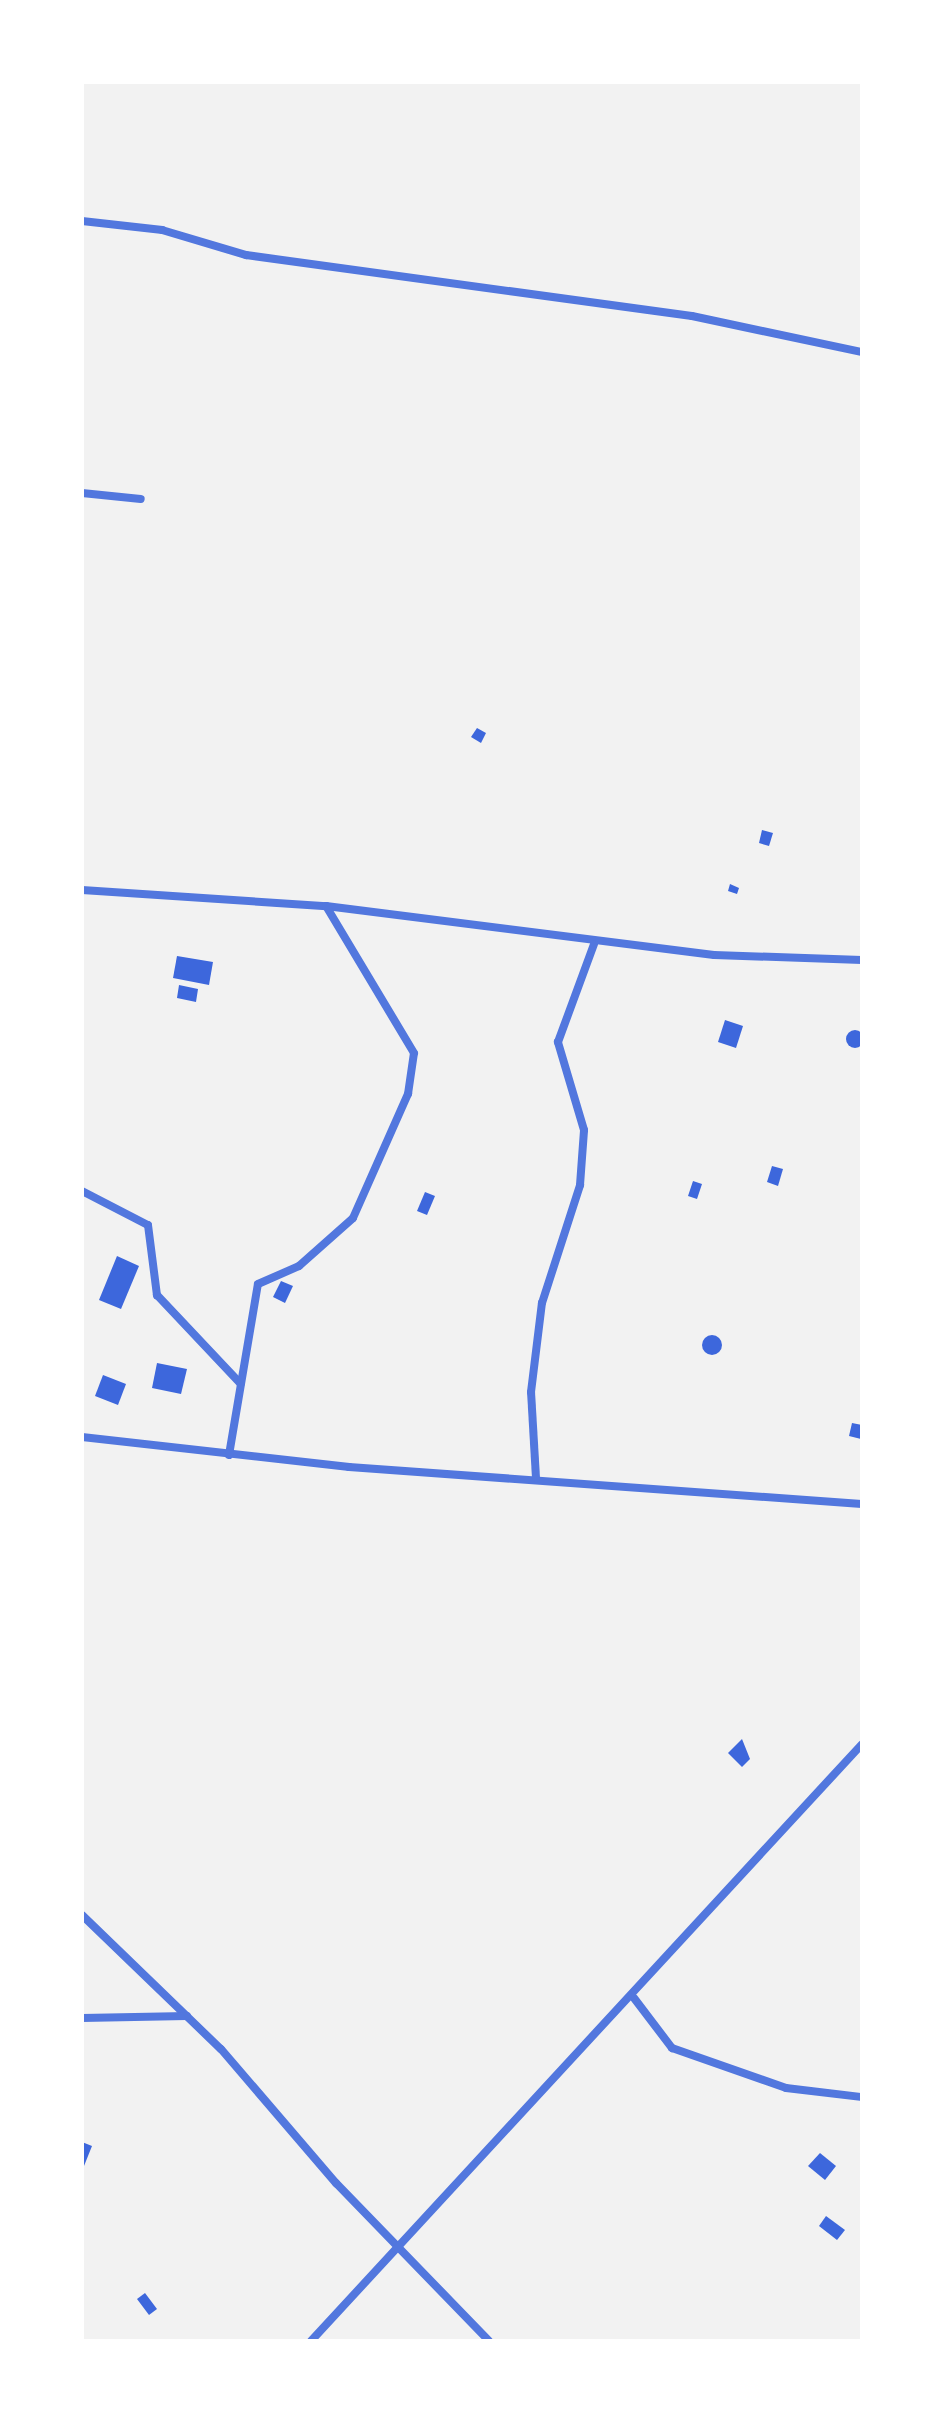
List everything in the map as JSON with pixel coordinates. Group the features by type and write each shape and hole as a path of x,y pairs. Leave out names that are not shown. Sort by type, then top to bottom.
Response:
{"street":[{"path":"82,221 162,230 246,255 692,316 862,352"},
{"path":"82,493 141,499"},
{"path":"82,890 326,906 594,944 862,960"},
{"path":"229,1455 258,1284 299,1266 353,1218 408,1094 414,1053 326,906"},
{"path":"536,1478 531,1392 542,1303 580,1185 584,1130 558,1042 594,944"},
{"path":"82,1191 148,1225 157,1295 241,1384"},
{"path":"82,1437 229,1455 862,1504"},
{"path":"311,2341 634,1998 862,1744"},
{"path":"82,1915 187,2016 336,2183 402,2244 489,2341"},
{"path":"634,1998 672,2048 786,2088 862,2097"},
{"path":"82,2018 187,2016"}],"building":[{"path":"477,728 486,733 481,743 471,737"},
{"path":"762,830 773,833 769,846 759,843"},
{"path":"730,884 739,888 737,894 728,891"},
{"path":"177,956 213,962 209,985 173,978"},
{"path":"179,985 198,989 196,1002 177,998"},
{"path":"725,1020 743,1026 736,1048 718,1042"},
{"path":"855,1030 864,1039 855,1048 846,1039"},
{"path":"772,1166 783,1169 778,1186 767,1182"},
{"path":"693,1181 702,1184 697,1199 688,1196"},
{"path":"425,1192 435,1196 427,1215 417,1211"},
{"path":"117,1256 139,1266 121,1309 99,1300"},
{"path":"281,1281 293,1286 285,1303 273,1297"},
{"path":"712,1335 719,1338 722,1345 719,1352 712,1355 705,1352 702,1345 705,1338"},
{"path":"157,1363 187,1369 181,1394 152,1388"},
{"path":"103,1375 126,1384 118,1405 95,1396"},
{"path":"852,1423 862,1425 861,1439 849,1436"},
{"path":"742,1739 750,1759 742,1767 728,1753"},
{"path":"82,2142 92,2146 82,2171"},
{"path":"820,2153 836,2166 825,2180 808,2166"},
{"path":"826,2216 845,2230 837,2240 819,2226"},
{"path":"145,2293 157,2309 149,2315 137,2299"}]}
